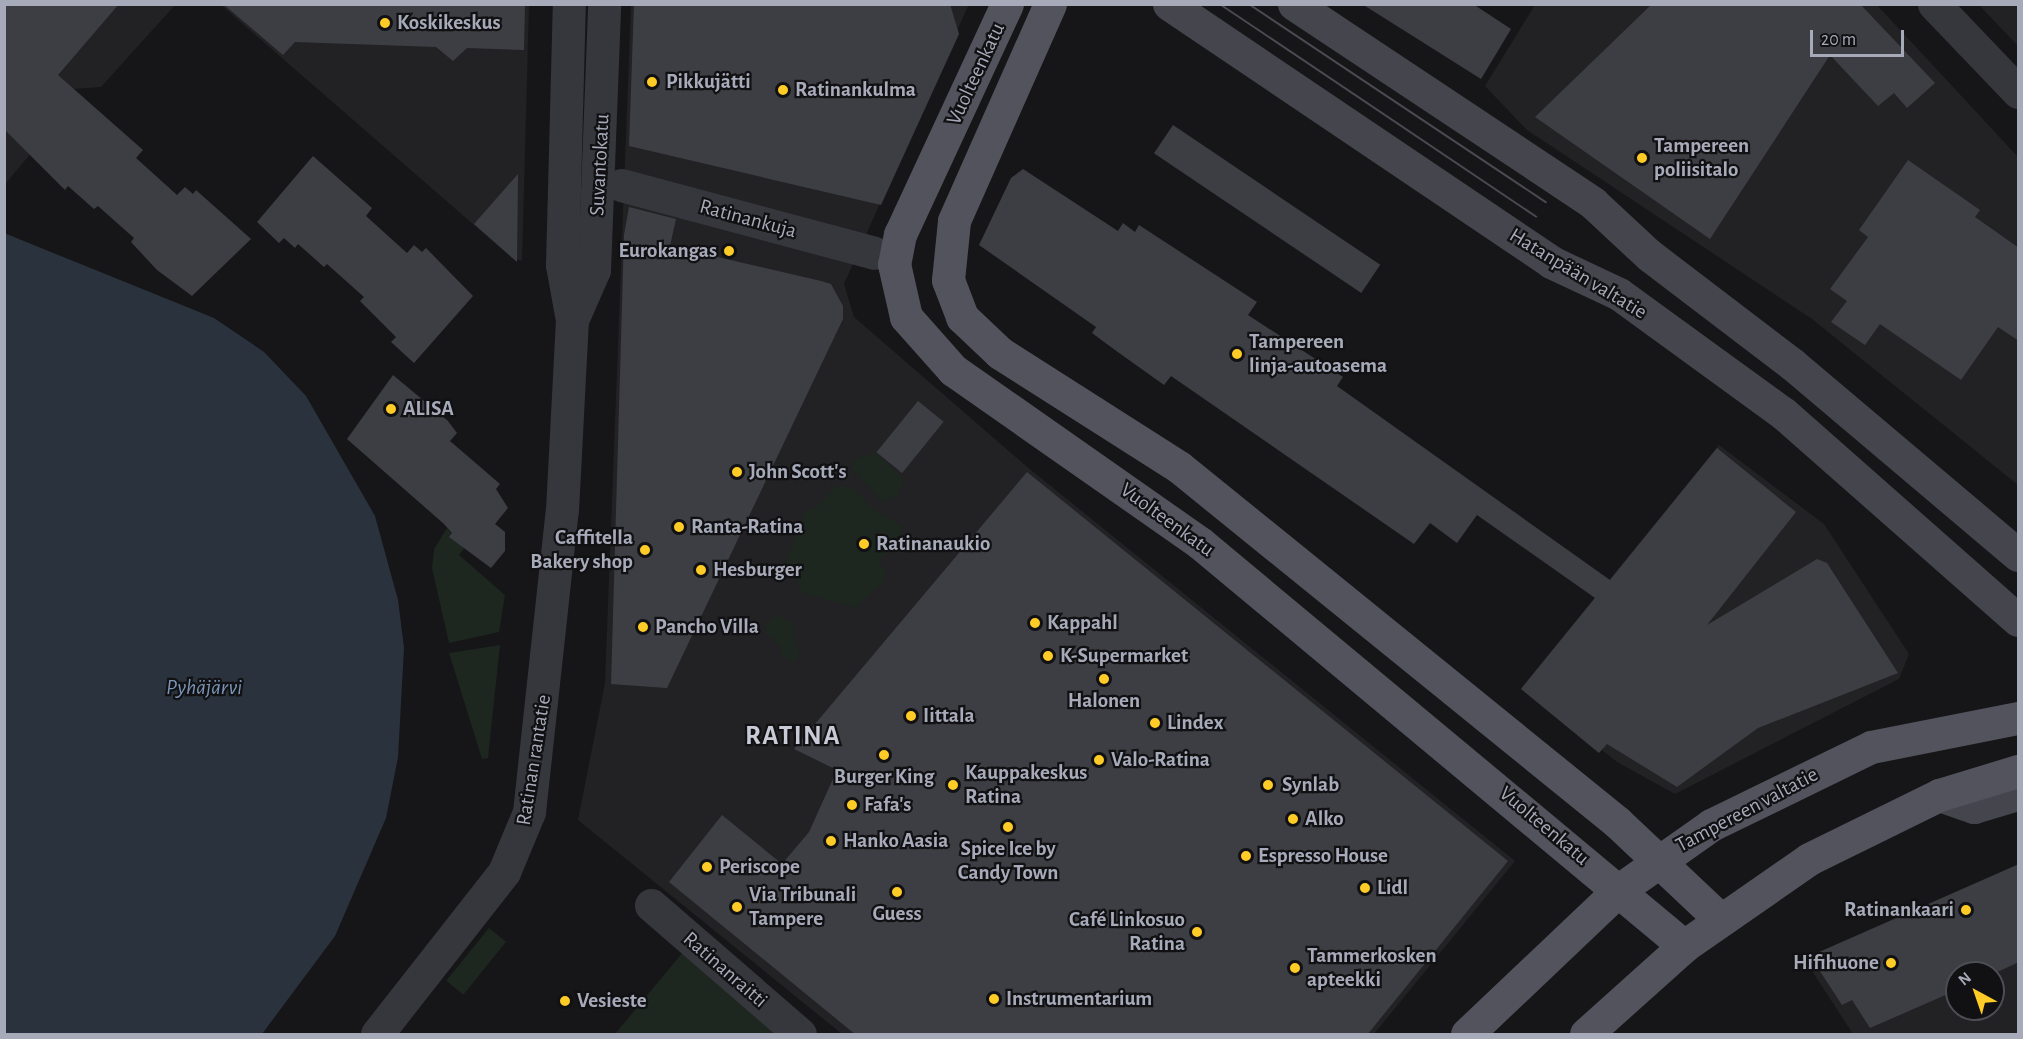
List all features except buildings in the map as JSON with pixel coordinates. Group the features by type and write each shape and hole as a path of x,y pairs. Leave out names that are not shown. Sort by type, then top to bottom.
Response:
{"main road":[{"name":"Vuolteenkatu","path":"1007,4 900,234 894,264 906,317 953,370 1200,543 1684,946"},
{"name":"Vuolteenkatu","path":"1050,4 954,220 948,279 962,317 1000,353 1179,467 1659,860 1720,919"},
{"name":"Hatanpään valtatie","path":"1169,4 1551,262 1619,294 1783,413 2019,620"},
{"path":"1294,4 1593,203 1649,255 1792,364 2019,555"},
{"name":"Tampereen valtatie","path":"1467,1035 1619,890 1659,860 1772,792 1871,747 2019,718"},
{"path":"1586,1035 1684,946 1809,859 1938,795 2019,771"},
{"path":"1938,795 1974,807 2019,794"}],"street":[{"name":"Suvantokatu","path":"562,510 572,320 562,265 569,4"},
{"name":"Suvantokatu","path":"572,320 594,270 604,4"},
{"path":"1934,4 2019,92"},
{"name":"Ratinankuja","path":"621,185 874,253"},
{"name":"Ratinan rantatie","path":"377,1035 504,872 518,844 542,731 562,510"},
{"name":"Ratinanraitti","path":"651,905 800,1035"}],"shaded area":[{"path":"969,4 844,284 854,317 1026,466 1515,861 1374,1034 842,1034 578,820 605,683 631,5"},
{"path":"5,5 175,5 101,87 72,89 33,151 5,184"},
{"path":"221,5 529,5 522,261 512,258"},
{"path":"1535,5 1877,5 2018,157 2018,485 1812,319 1527,130 1485,86"},
{"path":"1979,5 2018,5 2018,46"},
{"path":"1719,445 1824,524 1909,654 1899,679 1675,794 1617,762 1522,687"},
{"path":"876,452 904,480 899,494 883,503 851,467 852,461"},
{"path":"835,487 853,487 871,507 902,526 898,542 879,561 887,573 884,581 855,608 803,593 786,563 804,512 816,508"},
{"path":"447,528 464,549 459,555 505,595 499,632 449,643 432,568 434,549"},
{"path":"777,614 794,624 793,642 800,651 795,662 782,657 780,646 766,633 766,623"},
{"path":"500,645 488,758 482,759 449,653"},
{"name":"Ratinankaari","path":"2018,876 2018,1034 1853,1034 1812,971"},
{"path":"489,928 506,942 463,995 446,981"},
{"path":"683,952 788,1034 615,1034"}],"water":[{"name":"Pyhäjärvi","path":"4,233 214,318 264,352 306,396 375,516 398,600 404,648 398,757 386,818 335,936 262,1034 5,1034"}],"tram line":[{"path":"1220,4 1536,216"},
{"path":"1249,4 1546,202"}],"place":[{"name":"Koskikeskus","path":"385,23"},
{"name":"Pikkujätti","path":"652,82"},
{"name":"Ratinankulma","path":"783,90"},
{"name":"Tampereen poliisitalo","path":"1642,158"},
{"name":"Eurokangas","path":"729,251"},
{"name":"Tampereen linja-autoasema","path":"1237,354"},
{"name":"ALISA","path":"391,409"},
{"name":"John Scott's","path":"737,472"},
{"name":"Ranta-Ratina","path":"679,527"},
{"name":"Ratinanaukio","path":"864,544"},
{"name":"Caffitella Bakery shop","path":"645,550"},
{"name":"Hesburger","path":"701,570"},
{"name":"Kappahl","path":"1035,623"},
{"name":"Pancho Villa","path":"643,627"},
{"name":"K-Supermarket","path":"1048,656"},
{"name":"Halonen","path":"1104,679"},
{"name":"Iittala","path":"911,716"},
{"name":"Lindex","path":"1155,723"},
{"name":"Burger King","path":"884,755"},
{"name":"Valo-Ratina","path":"1099,760"},
{"name":"Kauppakeskus Ratina","path":"953,785"},
{"name":"Synlab","path":"1268,785"},
{"name":"Fafa's","path":"852,805"},
{"name":"Alko","path":"1293,819"},
{"name":"Spice Ice by Candy Town","path":"1008,827"},
{"name":"Hanko Aasia","path":"831,841"},
{"name":"Espresso House","path":"1246,856"},
{"name":"Periscope","path":"707,867"},
{"name":"Lidl","path":"1365,888"},
{"name":"Guess","path":"897,892"},
{"name":"Via Tribunali Tampere","path":"737,907"},
{"name":"Ratinankaari","path":"1966,910"},
{"name":"Café Linkosuo Ratina","path":"1197,932"},
{"name":"Hifihuone","path":"1891,963"},
{"name":"Tammerkosken apteekki","path":"1295,968"},
{"name":"Instrumentarium","path":"994,999"},
{"name":"Vesieste","path":"565,1001"}],"district":[{"name":"RATINA","path":"793,736"}]}
